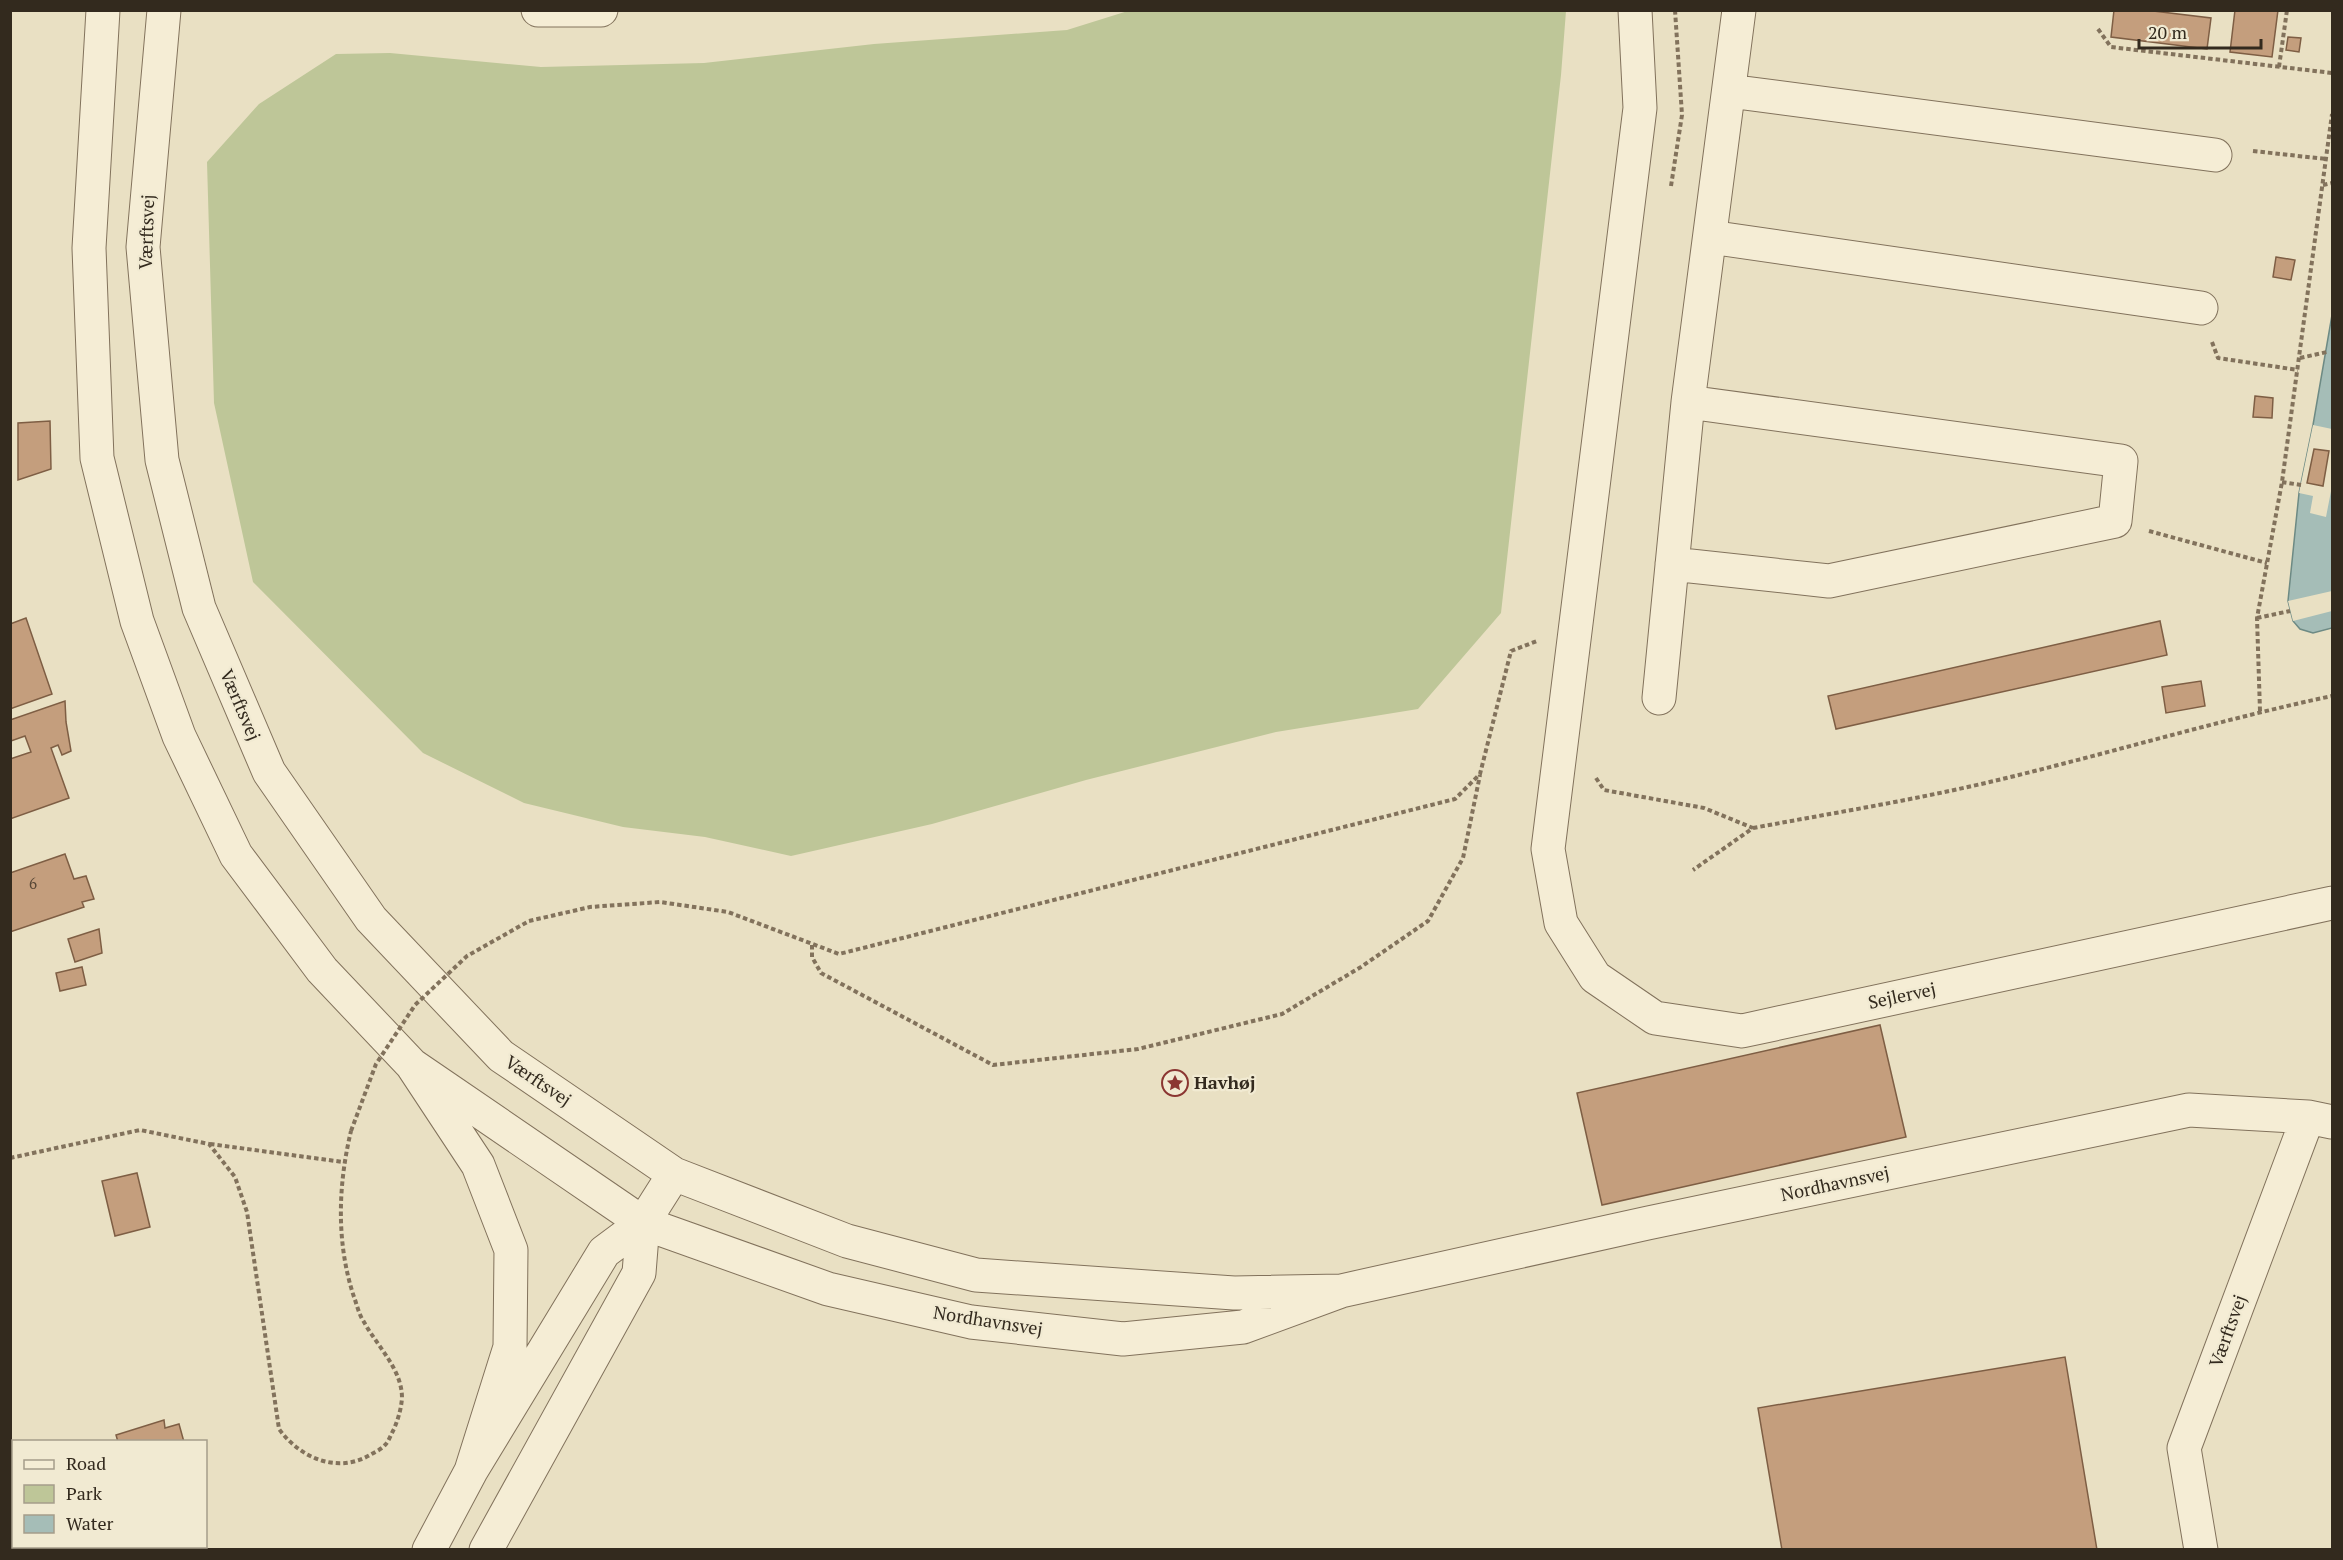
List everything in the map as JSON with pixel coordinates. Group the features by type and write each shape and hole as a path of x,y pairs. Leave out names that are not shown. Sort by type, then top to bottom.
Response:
{"street":[{"path":"103,10 89,248 97,458 137,621 179,736 236,855 322,970 412,1065 478,1165 511,1250 510,1347 471,1471"},
{"name":"Værftsvej","path":"164,10 143,248 162,460 199,608 268,772 371,919 501,1056 674,1174"},
{"path":"538,10 601,10"},
{"name":"Sejlervej","path":"1635,10 1640,108 1548,849 1561,923 1595,977 1655,1018 1742,1031 2332,903"},
{"path":"1659,698 1688,402 1739,10"},
{"path":"1729,91 2215,155"},
{"path":"1710,237 2201,308"},
{"path":"1672,564 1829,580 2115,521 2121,461 1688,402"},
{"path":"412,1065 643,1223"},
{"name":"Nordhavnsvej","path":"643,1223 828,1289 971,1322 1123,1339 1243,1327 1341,1291 1648,1223 2189,1110 2320,1119"},
{"name":"Værftsvej","path":"2201,1550 2184,1448 2320,1119"},
{"path":"429,1550 471,1471 604,1252 643,1223 674,1174"},
{"name":"Nordhavnsvej","path":"674,1174 847,1240 976,1275 1234,1293 1341,1291"},
{"path":"486,1550 639,1273 643,1223"}],"path":[{"path":"2279,67 2287,10"},
{"path":"2098,29 2110,47 2332,73"},
{"path":"2260,711 2257,618 2282,482 2332,114"},
{"path":"2215,155 2258,150 2326,159"},
{"path":"2323,185 2332,183"},
{"path":"2201,308 2218,358 2298,370"},
{"path":"2300,358 2327,352"},
{"path":"2282,482 2301,485"},
{"path":"2115,521 2267,563"},
{"path":"2257,618 2290,611"},
{"path":"812,944 812,957 821,973 993,1065 1138,1049 1282,1014 1361,967 1428,921 1463,858 1480,774 1511,651 1545,638 1575,638"},
{"path":"1753,828 1992,782 2219,724 2260,711 2332,696"},
{"path":"209,1144 235,1177 247,1212 279,1429 289,1443 301,1452 329,1463 360,1460 385,1446 399,1418 402,1398 398,1377 362,1320 350,1285 343,1247 341,1203 343,1162 351,1131 376,1064 415,1005 467,956 529,921 590,907 660,902 728,912 839,954 1455,799 1480,774"},
{"path":"10,1158 140,1130 209,1144 343,1162"}],"green space":[{"path":"1131,10 1566,11 1561,75 1501,613 1418,709 1276,732 1086,780 932,824 791,856 705,837 623,827 524,803 423,753 253,582 214,403 207,162 259,104 336,54 390,53 541,67 704,63 874,44 1067,30"}],"water":[{"path":"2332,315 2332,628 2313,633 2300,629 2293,621 2288,601 2299,493"}],"pier":[{"path":"2313,425 2332,429 2332,486 2326,517 2310,513 2313,496 2299,493"},
{"path":"2332,591 2332,611 2293,621 2288,601"}],"building":[{"path":"2114,10 2145,10 2211,18 2207,49 2111,37"},
{"path":"2235,10 2278,10 2272,57 2230,52"},
{"path":"2288,37 2301,38 2299,52 2286,50"},
{"path":"2276,257 2295,260 2291,280 2273,277"},
{"path":"2255,396 2273,398 2272,418 2253,417"},
{"path":"50,421 51,469 18,480 18,423"},
{"path":"2314,449 2329,451 2323,486 2307,483"},
{"path":"26,618 52,694 10,709 10,624"},
{"path":"2160,621 2167,655 1836,729 1828,696"},
{"path":"2201,681 2205,706 2166,713 2162,687"},
{"path":"65,701 71,751 62,755 58,745 51,748 69,798 10,819 10,759 31,752 25,736 11,741 10,720"},
{"path":"65,854 74,879 86,876 94,899 82,902 84,907 10,932 10,873"},
{"path":"99,929 102,953 75,962 68,939"},
{"path":"82,967 86,985 60,991 56,973"},
{"path":"1880,1025 1906,1137 1602,1205 1577,1093"},
{"path":"137,1173 150,1227 115,1236 102,1181"},
{"path":"2065,1357 2097,1550 1782,1550 1758,1408"},
{"path":"164,1420 165,1428 179,1424 183,1440 117,1440 116,1435"},
{"path":"12,1507 12,1548 26,1548 26,1550 10,1550 10,1508"}],"place":[{"name":"Havhøj","path":"1175,1083"}]}
